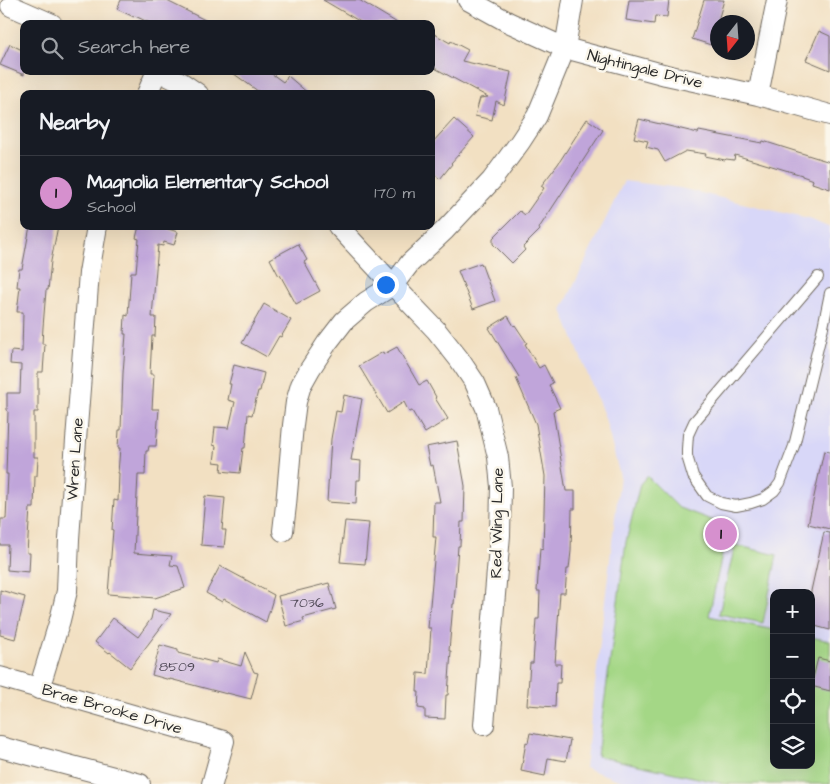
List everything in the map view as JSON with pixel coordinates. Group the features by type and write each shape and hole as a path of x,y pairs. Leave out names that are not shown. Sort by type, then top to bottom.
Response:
{"street":[{"name":"Nightingale Drive","path":"468,0 508,22 565,48 666,75 758,95 830,115"},
{"path":"283,531 293,425 296,402 301,385 318,356 344,321 366,302 393,285 410,263 445,230 492,180 520,142 537,116 565,48 573,0"},
{"path":"758,95 777,0"},
{"path":"11,6 43,20"},
{"path":"149,90 156,75"},
{"path":"166,75 192,90"},
{"name":"Wren Lane","path":"39,689 58,628 67,591 69,539 89,273 96,230"},
{"name":"Red Wing Lane","path":"342,230 436,330 474,382 486,408 498,457 502,487 500,535 484,725"},
{"name":"Brae Brooke Drive","path":"0,677 224,741 212,784"},
{"path":"0,747 140,784"}],"lane":[{"path":"818,277 694,422 688,435 688,456 693,476 706,496 721,503 736,506 751,504 763,499 774,491 780,483 794,446 830,292"}],"shaded area":[{"path":"624,181 680,188 812,220 830,228 830,784 630,784 585,768 620,476 605,418 562,310"}],"green space":[{"path":"647,476 679,508 728,526 709,616 770,629 770,769 815,769 815,638 830,641 830,784 725,784 597,756 626,542 640,484"},
{"path":"735,545 777,555 763,623 719,614"}],"building":[{"path":"121,0 165,0 205,20 144,20 117,9"},
{"path":"323,0 359,0 392,20 357,20"},
{"path":"629,0 669,0 667,17 655,16 654,24 626,20"},
{"path":"704,0 724,0 720,15 710,15 710,45 692,39"},
{"path":"819,31 830,36 830,70 806,60"},
{"path":"435,34 468,50 462,61 511,72 504,105 496,101 492,120 475,116 480,98 488,97 435,68"},
{"path":"10,44 20,49 20,73 0,65"},
{"path":"236,75 273,75 283,82 288,76 304,90 256,90"},
{"path":"454,119 474,137 451,163 440,179 435,175 435,140"},
{"path":"587,119 603,130 539,228 540,230 523,247 525,250 512,263 493,244 493,238 520,211 525,215 544,188 541,186 558,164"},
{"path":"639,119 698,133 699,131 762,143 763,141 830,162 830,189 812,183 813,180 802,175 735,155 734,160 725,160 705,156 706,154 686,151 665,162 658,150 646,147 648,141 634,138"},
{"path":"29,230 57,230 48,290 46,290 42,344 45,344 43,372 38,372 38,412 34,412 34,457 38,457 37,476 35,476 34,508 30,508 27,553 30,553 29,572 7,570 8,545 0,545 1,519 6,519 8,474 6,474 7,393 20,393 21,365 10,364 11,351 22,352 23,312 17,312 20,287 17,287 19,269 22,269"},
{"path":"138,230 171,230 178,232 174,245 164,242 163,246 158,245 152,317 156,317 155,336 152,336 150,374 154,374 152,409 159,409 156,446 149,446 148,451 146,451 145,475 138,475 134,553 172,556 170,565 178,566 185,588 155,598 108,594 114,500 118,501 120,448 118,448 119,430 121,430 126,334 124,334 125,315 128,316 131,272 136,272 139,239 136,238"},
{"path":"298,244 307,260 304,262 320,291 296,304 270,259"},
{"path":"481,263 495,301 473,309 458,271"},
{"path":"264,304 291,320 267,357 242,343"},
{"path":"508,316 527,343 525,344 539,368 544,365 553,383 549,385 560,408 553,411 566,491 575,491 575,509 572,509 569,569 567,569 565,593 560,593 555,664 561,664 560,683 556,683 555,707 527,705 530,663 533,663 536,619 539,619 540,591 537,591 540,548 543,549 545,476 536,424 516,378 519,377 489,328"},
{"path":"397,347 419,385 427,381 448,419 425,433 412,411 409,412 404,402 387,413 359,366 383,352 384,354"},
{"path":"234,365 264,373 252,415 248,414 245,448 243,448 240,473 221,471 222,463 214,462 216,446 213,445 215,427 229,428 235,402 228,400 231,384 229,384"},
{"path":"344,395 362,399 351,460 361,461 360,480 357,480 356,504 327,502 331,439 336,411 341,412"},
{"path":"457,441 465,486 464,522 461,522 460,546 458,546 449,651 451,651 448,695 446,695 445,719 425,718 425,709 418,708 418,673 428,674 431,628 428,628 436,537 433,537 434,502 440,502 433,465 430,466 426,447"},
{"path":"824,451 830,452 830,529 808,524"},
{"path":"205,496 225,498 222,530 226,530 224,547 201,545"},
{"path":"345,521 369,523 365,564 340,562"},
{"path":"824,532 830,533 830,630 815,626 815,589 811,589"},
{"path":"220,566 274,595 266,622 224,599 222,602 206,593"},
{"path":"329,583 336,609 303,618 304,621 286,626 278,596"},
{"path":"0,590 25,597 15,639 0,635"},
{"path":"153,610 171,614 130,668 95,642 113,618 138,637 151,619"},
{"path":"160,645 178,650 178,653 216,663 217,659 241,666 245,652 254,672 258,673 251,699 152,675"},
{"path":"818,658 830,661 830,691 815,687 815,670"},
{"path":"530,733 570,740 566,761 548,758 545,776 521,771 526,742 528,743"}],"place":[{"name":"Magnolia Elementary School","path":"721,534"}]}
